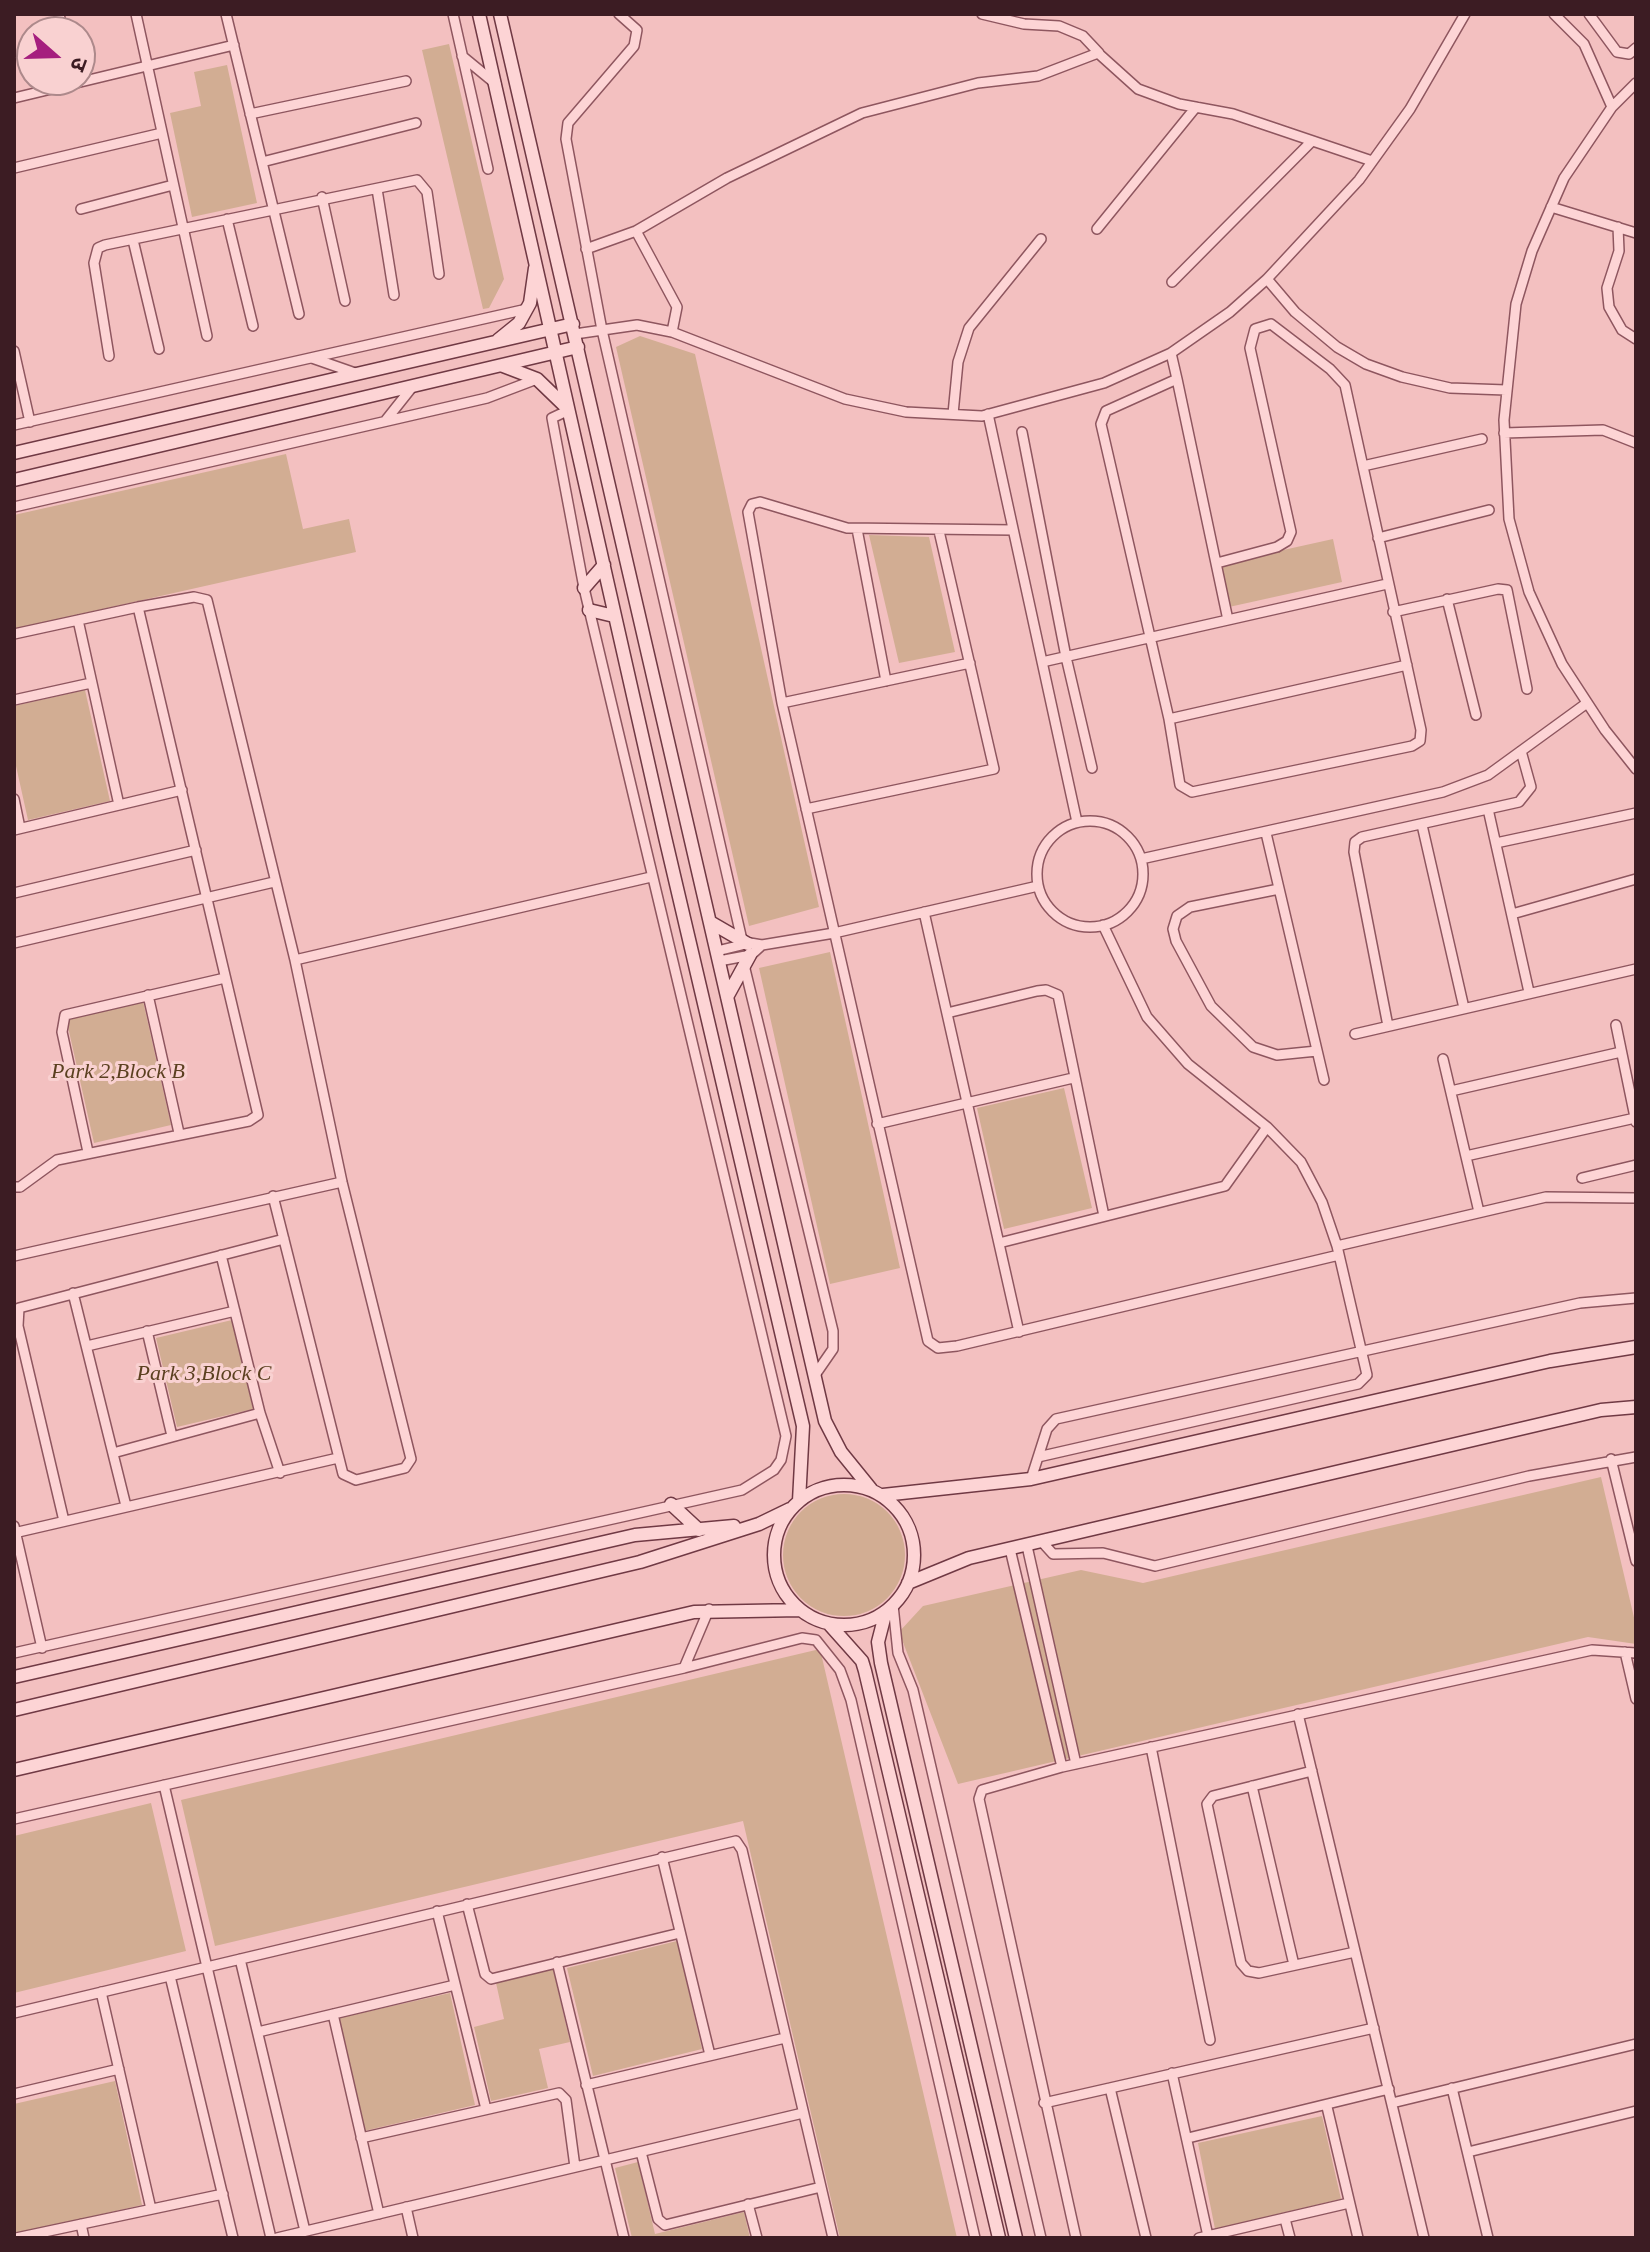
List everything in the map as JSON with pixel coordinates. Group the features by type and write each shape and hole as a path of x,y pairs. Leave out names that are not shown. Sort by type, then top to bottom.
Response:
{"street":[{"path":"136,14 207,336"},
{"path":"226,14 299,314"},
{"path":"453,14 488,169"},
{"path":"479,14 614,616 803,1426 795,1505 778,1531 774,1562 779,1581 800,1610"},
{"path":"619,14 637,30 634,46 566,129 602,330 747,946 745,969 833,1331 833,1349 815,1375"},
{"path":"982,14 1024,24 1059,26 1083,36 1138,89 1196,107 1233,114 1372,161"},
{"path":"14,453 551,329 575,335 637,325 672,332 845,399 906,412 988,414 1104,383 1171,353 1230,312 1267,279 1372,161 1410,109 1465,14"},
{"path":"1554,14 1584,44 1612,107"},
{"path":"1589,14 1617,52 1629,54 1636,48"},
{"path":"501,15 825,1421 841,1452 907,1522 914,1548 908,1583 890,1608 878,1642 881,1663 1016,2238"},
{"path":"96,77 234,45"},
{"path":"586,249 636,231 727,178 862,113 978,83 1038,76 1099,53"},
{"path":"462,56 496,84"},
{"path":"250,114 406,81"},
{"path":"1636,83 1612,107 1564,178 1532,251 1516,304 1504,433 1509,519 1529,592 1562,664 1636,769"},
{"path":"1097,229 1196,107"},
{"path":"262,162 416,123"},
{"path":"14,168 162,133"},
{"path":"1172,282 1312,141"},
{"path":"109,356 95,255 98,248 105,245 322,197 417,180 423,183 427,192 439,274"},
{"path":"81,209 173,185"},
{"path":"377,189 394,295"},
{"path":"322,197 345,301"},
{"path":"1551,207 1636,233"},
{"path":"227,219 253,326"},
{"path":"1618,227 1619,251 1607,288 1607,300 1622,330 1636,339"},
{"path":"636,231 677,307 672,332"},
{"path":"953,414 958,362 969,328 1041,239"},
{"path":"133,240 159,349"},
{"path":"495,342 519,323 527,309 536,264"},
{"path":"1267,279 1295,312 1337,347 1366,364 1402,377 1450,388 1506,390"},
{"path":"14,425 527,309"},
{"path":"1177,379 1106,411 1101,424 1169,719 1180,785 1184,791 1192,792 1412,746 1420,741 1421,730 1345,385 1340,377 1271,324 1255,329 1250,348 1291,532 1287,541 1277,547 1217,563"},
{"path":"14,480 556,352 575,335"},
{"path":"14,351 30,422"},
{"path":"1171,353 1228,620"},
{"path":"312,358 358,374"},
{"path":"500,366 537,379 569,410"},
{"path":"14,507 487,398 537,379"},
{"path":"386,420 413,386"},
{"path":"14,1653 748,1489 781,1460 786,1436 584,588 552,418 569,410"},
{"path":"988,414 1077,822"},
{"path":"1504,433 1603,430 1636,443"},
{"path":"1022,432 1066,657 1092,768"},
{"path":"1363,466 1482,439"},
{"path":"1013,530 857,529 760,502 752,504 748,512 782,703 877,1124 928,1341 932,1346 945,1348 1019,1332 1546,1197 1636,1198"},
{"path":"1378,538 1489,510"},
{"path":"857,529 886,681"},
{"path":"806,809 994,769 939,531"},
{"path":"584,588 604,565"},
{"path":"1042,662 1387,584"},
{"path":"1393,612 1447,599 1507,590 1527,689"},
{"path":"14,634 194,597 207,600 295,960 342,1182 411,1459 405,1468 356,1480 343,1474 273,1196"},
{"path":"1447,599 1476,715"},
{"path":"14,1187 20,1187 57,1160 249,1121 258,1115 138,607"},
{"path":"589,610 614,616"},
{"path":"78,620 119,805"},
{"path":"782,703 970,663"},
{"path":"1169,719 1407,665"},
{"path":"14,700 91,683"},
{"path":"1141,859 1443,792 1488,775 1587,703"},
{"path":"1388,1026 1354,852 1355,842 1362,837 1519,802 1531,787 1521,751"},
{"path":"14,799 17,829 182,790"},
{"path":"1488,809 1529,992"},
{"path":"1496,843 1636,813"},
{"path":"1093,820 1123,832 1141,859 1139,893 1119,918 1103,925 1070,923 1050,908 1038,886 1037,869 1045,846 1062,828 1077,822 1093,820"},
{"path":"1422,825 1464,1008"},
{"path":"1266,833 1324,1080"},
{"path":"14,893 196,850"},
{"path":"295,960 651,877"},
{"path":"1512,914 1636,879"},
{"path":"14,943 274,882"},
{"path":"718,956 747,946 834,933 1038,886"},
{"path":"1279,889 1190,907 1177,916 1173,929 1211,1006 1253,1047 1277,1055 1317,1051"},
{"path":"924,912 1019,1332"},
{"path":"710,922 747,946"},
{"path":"1038,1457 1358,1384 1367,1375 1338,1251 1322,1202 1301,1162 1267,1127 1188,1064 1147,1017 1103,925"},
{"path":"727,997 745,969"},
{"path":"1355,1034 1636,969"},
{"path":"88,1152 62,1032 63,1019 70,1012 225,978"},
{"path":"947,1013 1037,991 1052,991 1061,1001 1073,1078 1104,1216"},
{"path":"148,995 179,1133"},
{"path":"1466,1156 1636,1120 1616,1025"},
{"path":"1451,1091 1621,1052"},
{"path":"1443,1059 1479,1212"},
{"path":"877,1124 1073,1078"},
{"path":"999,1243 1229,1184 1267,1127"},
{"path":"1582,1178 1636,1165"},
{"path":"14,1256 342,1182"},
{"path":"64,1521 17,1312 23,1305 284,1239"},
{"path":"221,1255 260,1413 280,1473"},
{"path":"73,1293 126,1506"},
{"path":"1031,1479 1047,1429 1056,1419 1580,1303 1636,1298"},
{"path":"87,1346 235,1311"},
{"path":"147,1331 172,1436"},
{"path":"14,1710 640,1562 759,1524 835,1485 877,1492 1031,1479 1550,1361 1636,1347"},
{"path":"767,1356 790,1366"},
{"path":"908,1583 969,1558 1601,1410 1636,1407"},
{"path":"113,1453 260,1413"},
{"path":"1043,1543 1053,1554 1103,1553 1155,1566 1611,1459 1636,1457"},
{"path":"42,1648 15,1531 338,1458"},
{"path":"1611,1459 1636,1561"},
{"path":"671,1504 699,1530"},
{"path":"14,1677 635,1535 759,1524"},
{"path":"1027,1546 1076,1764"},
{"path":"1010,1549 1062,1767"},
{"path":"829,1624 863,1623 890,1608"},
{"path":"890,1608 898,1653 913,1690 1041,2238"},
{"path":"684,1668 709,1609"},
{"path":"14,1770 709,1609 800,1610 829,1624 862,1661 999,2238"},
{"path":"14,1819 809,1637 823,1645 840,1670 851,1700 975,2238"},
{"path":"1076,2238 979,1795 984,1788 1062,1767 1592,1650 1631,1653 1636,1699"},
{"path":"1298,1714 1424,2238"},
{"path":"1151,1747 1210,2040"},
{"path":"1312,1771 1213,1796 1207,1804 1241,1963 1248,1971 1259,1973 1355,1952"},
{"path":"164,1785 274,2238 803,2113"},
{"path":"1252,1786 1294,1965"},
{"path":"14,2013 731,1842 740,1845 833,2238"},
{"path":"662,1857 710,2055"},
{"path":"467,1904 488,1977 496,1979 680,1933"},
{"path":"437,1911 486,2109"},
{"path":"240,1959 305,2231"},
{"path":"557,1962 624,2236 611,2238"},
{"path":"170,1976 233,2238"},
{"path":"258,2032 455,1985"},
{"path":"101,1992 151,2209"},
{"path":"333,2014 379,2214"},
{"path":"1044,2103 1374,2028"},
{"path":"586,2085 785,2038"},
{"path":"1392,2103 1636,2044"},
{"path":"14,2094 119,2069"},
{"path":"1172,2073 1188,2138 1204,2237 1349,2203"},
{"path":"1110,2088 1146,2238"},
{"path":"1452,2088 1488,2238"},
{"path":"1188,2138 1327,2107 1389,2089"},
{"path":"361,2138 554,2093 563,2096 575,2167"},
{"path":"1327,2107 1358,2238"},
{"path":"1468,2152 1636,2111"},
{"path":"641,2152 661,2224 671,2225 821,2187"},
{"path":"16,2238 223,2194"},
{"path":"748,2204 757,2238"},
{"path":"406,2207 413,2238"},
{"path":"1285,2219 1290,2238"},
{"path":"81,2224 84,2238"}],"green space":[{"path":"449,44 504,279 489,308 483,309 422,50"},
{"path":"227,65 257,203 192,217 170,113 201,106 194,72"},
{"path":"640,336 695,354 819,907 749,926 616,347"},
{"path":"286,454 303,529 349,519 356,552 14,629 14,515"},
{"path":"869,535 929,537 955,652 899,663"},
{"path":"1333,539 1342,582 1229,607 1220,564"},
{"path":"85,690 110,801 28,820 14,757 14,706"},
{"path":"830,952 900,1268 830,1284 759,968"},
{"name":"Park 2,Block B","path":"143,1001 171,1125 94,1143 66,1018"},
{"path":"1064,1088 1092,1208 1004,1229 977,1108"},
{"name":"Park 3,Block C","path":"232,1320 253,1409 177,1427 156,1338"},
{"path":"1601,1477 1636,1626 1636,1644 1588,1637 958,1784 899,1632 923,1606 1081,1570 1143,1583"},
{"path":"844,1494 867,1498 887,1512 901,1532 905,1555 901,1578 887,1598 867,1612 844,1616 821,1612 801,1598 787,1578 783,1555 787,1532 801,1512 821,1498"},
{"path":"820,1649 957,2238 840,2238 743,1821 215,1946 181,1800"},
{"path":"151,1803 186,1951 14,1993 14,1836"},
{"path":"677,1941 702,2049 593,2076 567,1968"},
{"path":"553,1969 570,2042 539,2049 548,2088 491,2101 474,2027 504,2019 496,1983"},
{"path":"450,1993 475,2105 364,2131 339,2018"},
{"path":"115,2081 142,2205 16,2234 14,2104"},
{"path":"1322,2116 1341,2199 1215,2229 1198,2143"},
{"path":"638,2162 655,2234 744,2212 750,2238 632,2238 615,2168"}]}
